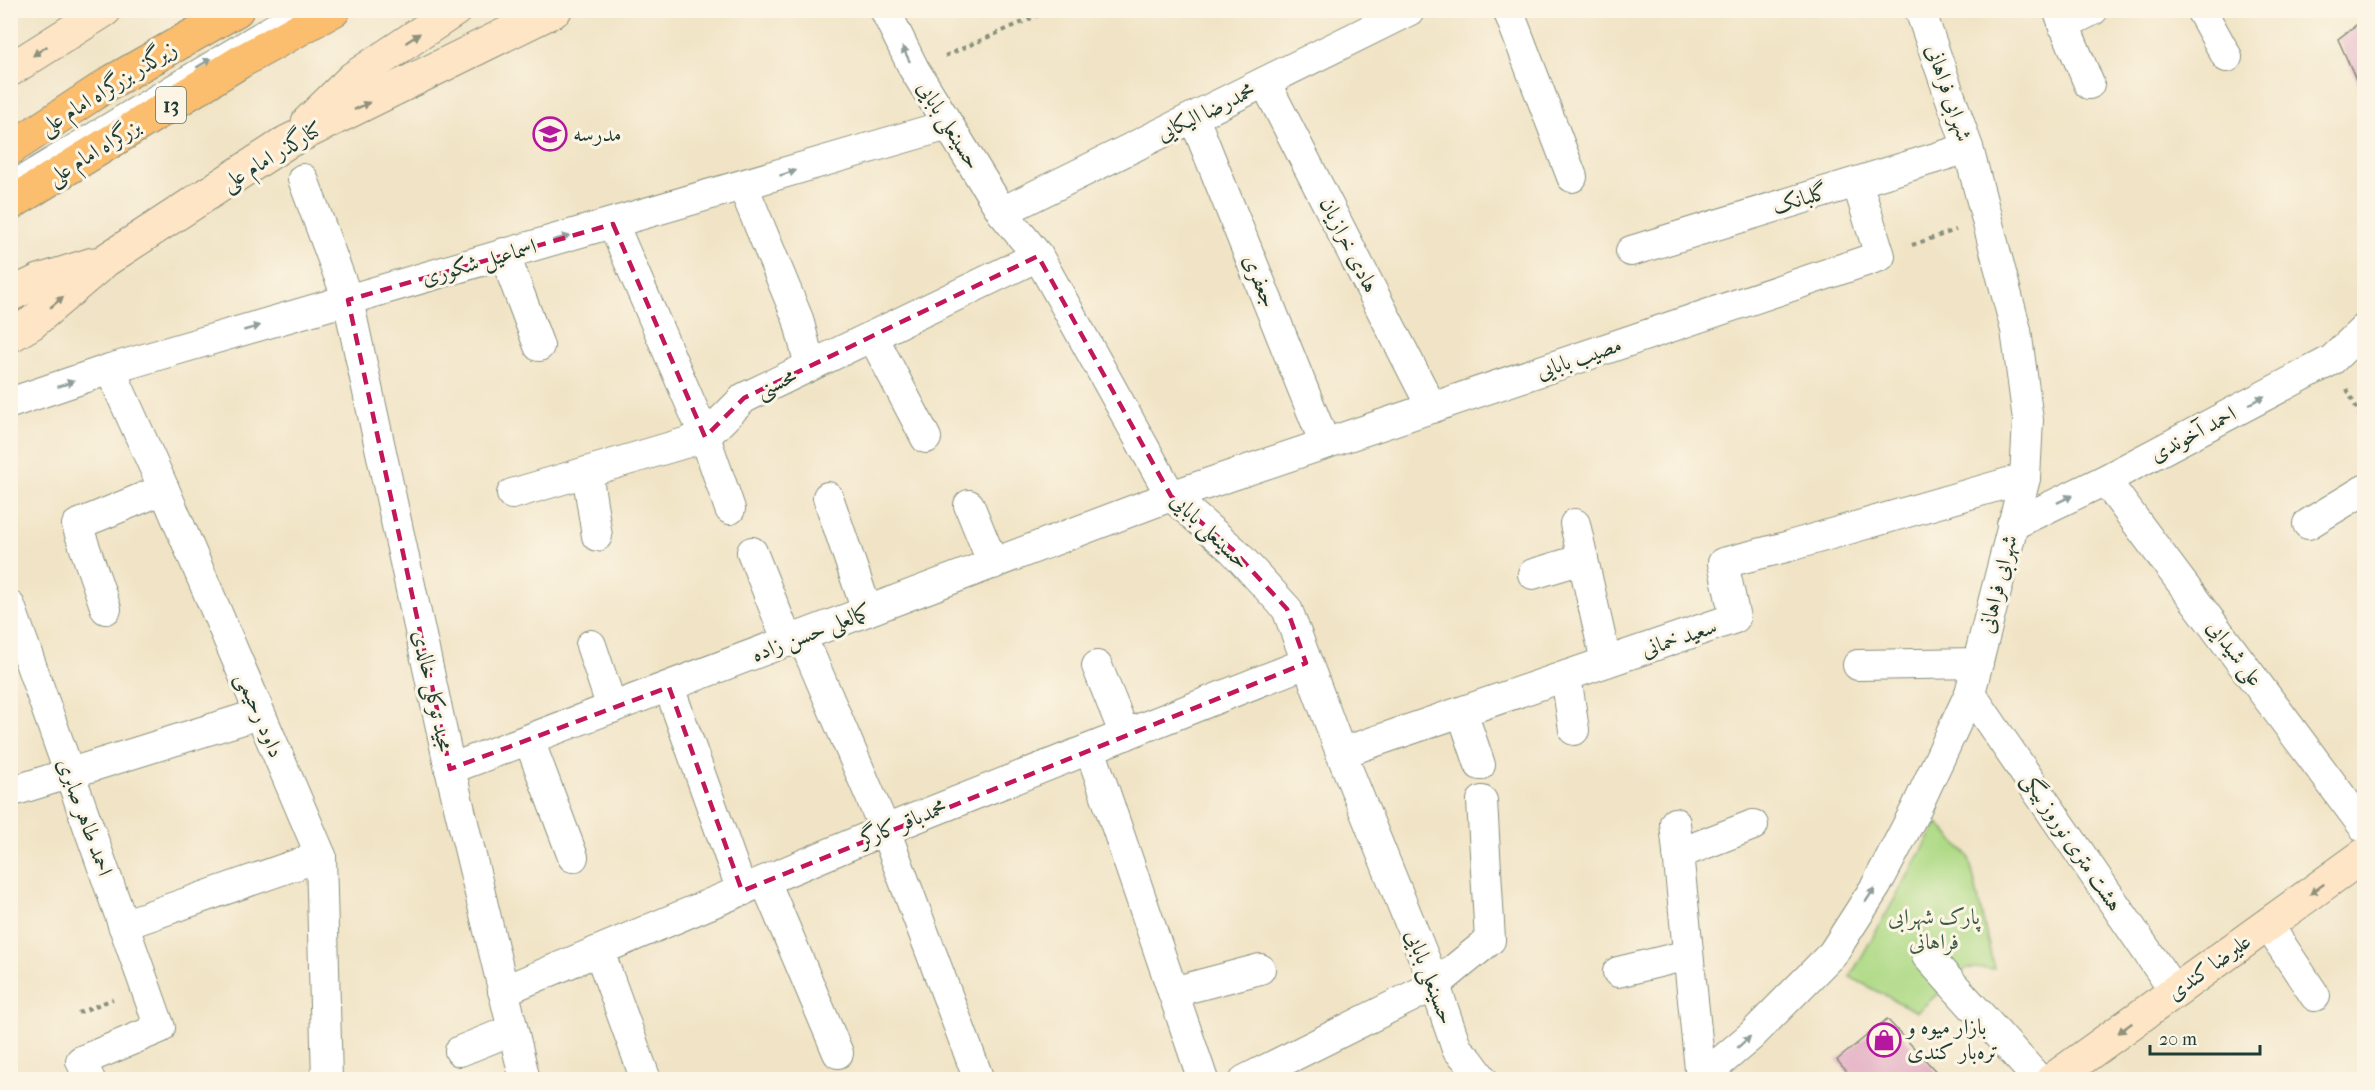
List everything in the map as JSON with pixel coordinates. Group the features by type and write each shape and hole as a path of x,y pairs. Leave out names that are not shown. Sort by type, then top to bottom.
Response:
{"highway":[{"name":"زیرگذر بزرگراه امام علی","path":"10,149 114,81 237,10"},
{"name":"بزرگراه امام علی","path":"10,204 240,62 334,10"}],"main road":[{"path":"10,70 73,19 105,10"},
{"path":"287,142 353,78 455,10"},
{"name":"کنارگذر امام علی","path":"10,336 32,323 106,260 287,142 555,10"},
{"path":"10,295 39,281 106,260"},
{"name":"علیرضا کندی","path":"2052,1080 2364,855"}],"street":[{"name":"حسینعلی بابایی","path":"885,10 914,69 1002,212 1038,256 1171,496 1233,550 1287,609 1341,753 1467,1067"},
{"name":"محمدرضا الیکایی","path":"1002,212 1410,10"},
{"path":"1508,10 1572,177"},
{"name":"شهرابی فراهانی","path":"1700,1079 1751,1036 1833,953 1882,875 1915,811 1970,693 2025,478 2028,420 2016,330 1968,148 1920,10"},
{"path":"2089,84 2061,18 2093,10"},
{"path":"2201,10 2227,57"},
{"name":"هادی خرازیان","path":"1265,82 1432,408"},
{"name":"جعفری","path":"1194,118 1326,444"},
{"name":"اسماعیل شکوری","path":"10,403 110,369 948,125"},
{"name":"گلبانک","path":"1631,251 1968,148"},
{"name":"مجید توکلی خالدی","path":"303,179 348,300 450,770 525,1080"},
{"path":"1857,182 1880,255"},
{"path":"742,186 798,319 810,366"},
{"path":"614,224 705,437 730,509"},
{"path":"504,253 539,346"},
{"name":"مصیب بابایی","path":"1171,496 1880,255"},
{"name":"محسنی","path":"512,494 705,437 744,398 1038,256"},
{"name":"احمد آخوندی","path":"2012,525 2105,480 2332,360 2364,329"},
{"path":"873,337 926,438"},
{"name":"داود رحیمی","path":"110,369 164,489 321,856 327,1080"},
{"path":"587,472 597,536"},
{"name":"سعید خمانی","path":"1341,753 1735,618 1723,563 2025,478"},
{"name":"علی شیدایی","path":"2105,480 2364,827"},
{"path":"105,609 77,525 164,489"},
{"path":"2308,524 2364,490"},
{"name":"کمالعلی حسن زاده","path":"450,770 669,687 799,649 867,611 1171,496"},
{"path":"828,497 867,611"},
{"path":"969,506 993,564"},
{"path":"1575,524 1606,662"},
{"path":"752,552 885,830 979,1080"},
{"path":"1533,574 1583,559"},
{"name":"احمد طاهر صابری","path":"10,606 160,1028 81,1061 90,1080"},
{"path":"591,645 612,708"},
{"name":"محمدباقر کارگر","path":"503,991 885,830 1306,663"},
{"path":"1858,665 1978,663"},
{"path":"1097,666 1125,735"},
{"path":"1566,676 1574,730"},
{"path":"669,687 753,886 838,1053"},
{"name":"هشت متری نوروز بیگی","path":"1970,693 2175,992"},
{"path":"1462,712 1480,765"},
{"path":"10,792 259,714"},
{"path":"529,740 573,857"},
{"path":"1090,749 1203,1080"},
{"path":"1245,1080 1435,985 1490,940 1482,801"},
{"path":"1675,823 1700,1079"},
{"path":"1678,854 1753,825"},
{"path":"123,925 321,856"},
{"path":"2268,925 2315,996"},
{"path":"599,951 646,1080"},
{"path":"1618,972 1688,955"},
{"path":"1926,956 2039,1080"},
{"path":"1173,992 1260,969"},
{"path":"460,1050 512,1030"}],"lane":[{"path":"10,180 291,10"}],"path":[{"path":"914,69 1039,15"},
{"path":"1880,255 1988,219"}],"highlighted area":[{"path":"613,224 705,437 744,398 1038,256 1171,496 1233,550 1287,609 1306,663 742,891 669,687 450,769 348,300"}],"green space":[{"name":"پارک شهرابی فراهانی","path":"1938,823 1969,857 1994,969 1967,968 1917,1012 1850,977"}],"building":[{"path":"2364,19 2364,98 2338,39"},
{"name":"بازار میوه و تره‌بار کندی","path":"1887,1019 1944,1080 1853,1080 1837,1060"}],"place":[{"name":"مدرسه","path":"550,134"},
{"name":"بازار میوه و تره‌بار کندی","path":"1884,1040"}]}
